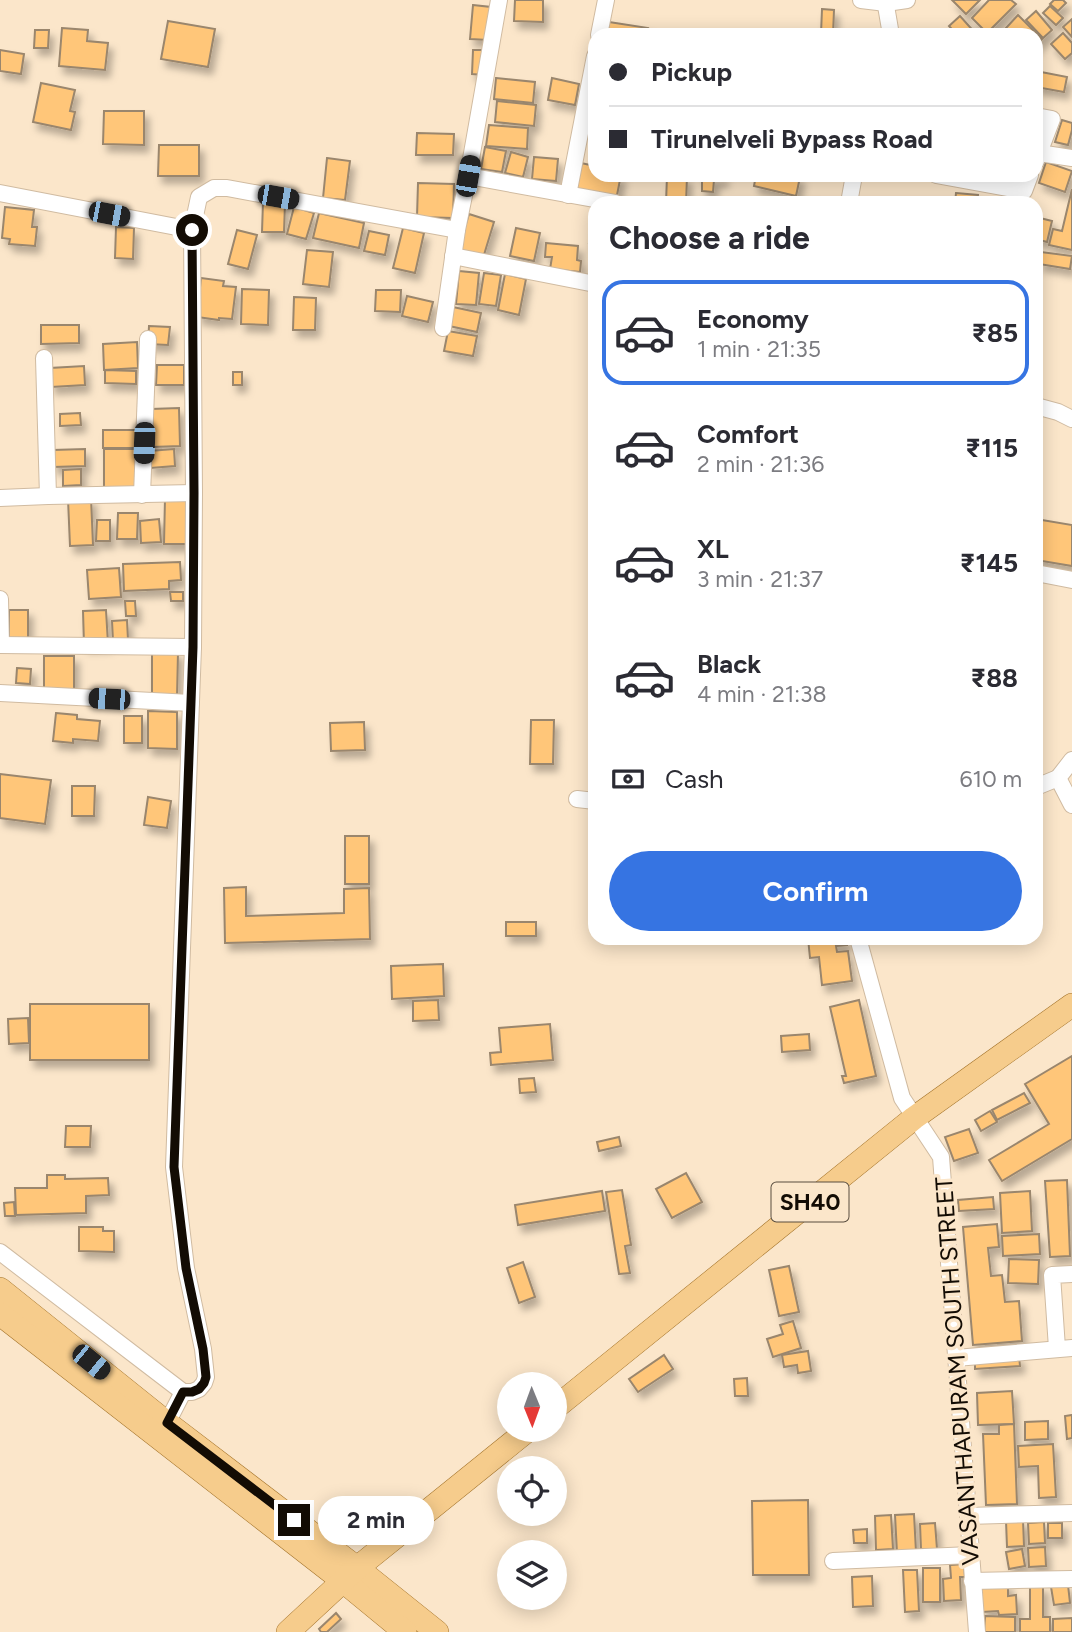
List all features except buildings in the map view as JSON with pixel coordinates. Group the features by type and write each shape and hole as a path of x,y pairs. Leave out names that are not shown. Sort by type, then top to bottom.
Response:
{"main road":[{"name":"SH40","path":"567,1398 914,1118 1072,1005"},
{"path":"0,1289 350,1575 405,1632"},
{"path":"0,1314 350,1575 437,1632"},
{"path":"288,1632 350,1575 513,1442"}],"street":[{"path":"443,328 457,230 499,0"},
{"path":"600,28 606,0"},
{"path":"861,0 907,0"},
{"path":"886,2 890,28"},
{"path":"568,195 588,92"},
{"path":"1043,117 1052,119 1043,142"},
{"path":"1043,157 1072,158"},
{"path":"468,176 588,198"},
{"path":"974,182 1024,191 1027,182"},
{"path":"0,1252 183,1392 199,1389 204,1383 206,1377 203,1349 186,1268 174,1167 193,647 192,230 199,197 214,188 227,188 457,230"},
{"path":"0,193 192,230"},
{"path":"453,256 588,283"},
{"path":"142,495 148,339"},
{"path":"44,359 48,496"},
{"path":"1043,408 1072,419"},
{"path":"0,498 194,493"},
{"path":"1043,574 1072,580"},
{"path":"0,599 1,645 193,647"},
{"path":"0,693 191,703"},
{"path":"1043,784 1058,778 1072,760"},
{"path":"1058,778 1072,806"},
{"path":"577,799 588,800"},
{"name":"VASANTHAPURAM SOUTH STREET","path":"860,945 901,1098 941,1157 977,1632"},
{"path":"956,1357 1065,1348 1052,1275 1072,1274"},
{"path":"167,1423 183,1392"},
{"path":"968,1516 1072,1513"},
{"path":"833,1561 971,1555"},
{"path":"972,1581 1072,1579"}],"route":[{"path":"192,230 193,647 174,1167 186,1268 203,1349 206,1377 199,1389 183,1392 167,1423 294,1520"}]}
